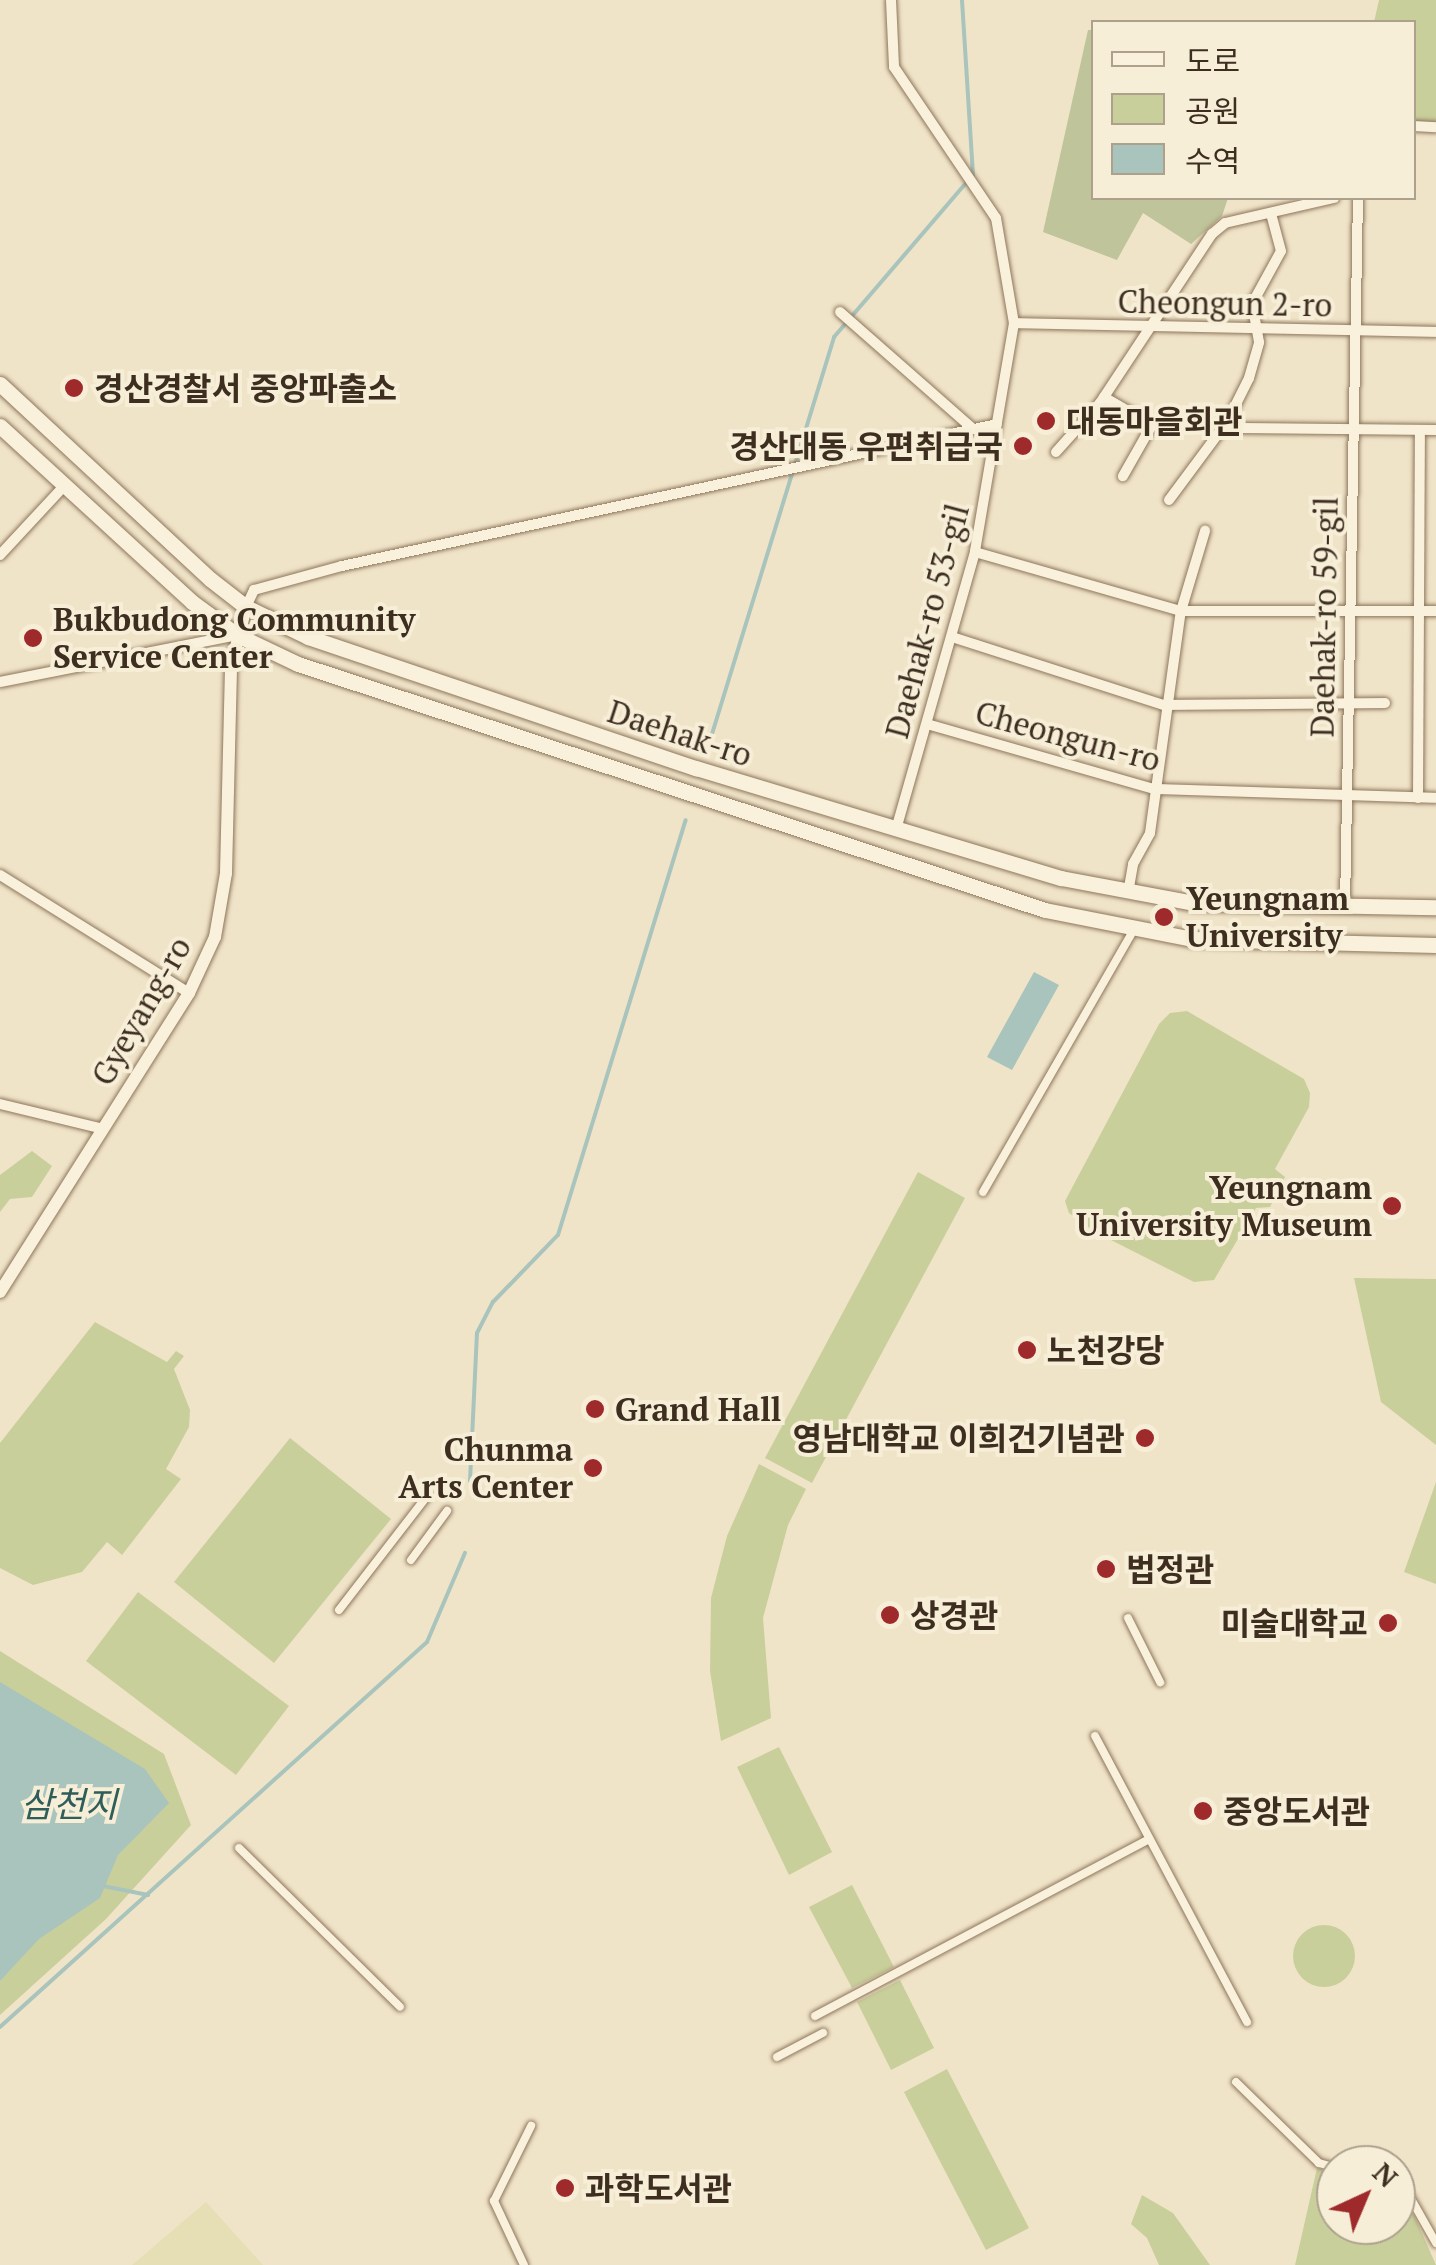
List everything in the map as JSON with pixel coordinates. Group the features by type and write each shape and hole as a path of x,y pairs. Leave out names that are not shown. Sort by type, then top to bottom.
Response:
{"main road":[{"name":"Daehak-ro","path":"0,384 246,608 308,637 479,696 896,829 1128,894 1195,902 1436,907"},
{"path":"0,426 236,635 298,664 998,897 1134,932 1436,945"}],"street":[{"name":"Daehak-ro 53-gil","path":"891,0 894,67 996,218 1014,322 976,552 896,829"},
{"path":"1056,452 1104,396 1212,234 1225,223 1326,200"},
{"name":"Daehak-ro 59-gil","path":"1345,906 1352,330 1358,200"},
{"path":"1169,500 1226,422 1249,378 1259,331 1252,304 1282,252 1271,214"},
{"path":"840,312 972,428"},
{"name":"Cheongun 2-ro","path":"1014,322 1259,331 1436,332"},
{"path":"1104,396 1152,425 1123,476"},
{"path":"1226,422 1436,430"},
{"path":"246,608 254,590 278,583 788,466 997,424"},
{"path":"1418,798 1420,430"},
{"path":"1,552 65,486"},
{"path":"1128,894 1133,864 1150,832 1164,704 1181,611 1205,530"},
{"path":"976,552 1181,611 1436,611"},
{"name":"Gyeyang-ro","path":"0,1292 189,993 215,938 224,898 236,635 246,608"},
{"path":"0,682 236,635"},
{"path":"952,638 1164,704 1385,703"},
{"name":"Cheongun-ro","path":"927,724 1154,789 1436,798"},
{"path":"0,875 189,993"},
{"path":"984,1192 1134,932"},
{"path":"0,1104 103,1129"},
{"path":"340,1610 428,1494"},
{"path":"411,1560 447,1511"},
{"path":"1128,1618 1160,1682"},
{"path":"1095,1736 1146,1841 1248,2022"},
{"path":"815,2016 1146,1841"},
{"path":"239,1848 400,2007"},
{"path":"778,2058 824,2032"},
{"path":"1236,2082 1316,2160"},
{"path":"524,2265 494,2201 531,2126"},
{"path":"1416,2208 1436,2243"}],"shaded area":[{"path":"206,2202 263,2265 132,2265"}],"green space":[{"path":"1379,0 1436,0 1436,122 1416,122 1416,20 1374,20"},
{"path":"1091,30 1091,200 1227,200 1222,216 1191,244 1143,213 1117,260 1043,232"},
{"path":"1187,1011 1304,1079 1310,1093 1309,1107 1275,1169 1285,1177 1270,1207 1256,1208 1214,1280 1194,1282 1097,1233 1069,1213 1065,1201 1159,1024 1170,1013"},
{"path":"32,1151 52,1166 32,1197 10,1199 0,1212 0,1175"},
{"path":"918,1172 965,1198 812,1483 765,1458"},
{"path":"1354,1278 1436,1279 1436,1445 1381,1402"},
{"path":"95,1322 167,1362 176,1351 184,1356 174,1369 190,1410 189,1427 166,1469 181,1479 122,1555 107,1542 82,1572 33,1585 0,1568 0,1443"},
{"path":"290,1438 391,1519 274,1663 174,1582"},
{"path":"759,1464 806,1489 788,1525 763,1618 771,1718 721,1741 710,1671 711,1598 727,1536"},
{"path":"1436,1482 1436,1584 1404,1572"},
{"path":"138,1592 289,1706 236,1775 86,1661"},
{"name":"삼천지","path":"0,1651 164,1754 191,1825 106,1919 0,2015"},
{"path":"779,1747 832,1852 789,1875 737,1767"},
{"path":"852,1885 894,1967 852,1988 809,1907"},
{"path":"1324,1925 1346,1934 1355,1956 1346,1978 1324,1987 1302,1978 1293,1956 1302,1934"},
{"path":"900,1980 934,2048 891,2070 857,2002"},
{"path":"947,2069 1029,2228 986,2250 904,2092"},
{"path":"1316,2172 1316,2245 1416,2245 1416,2220 1436,2265 1295,2265"},
{"path":"1142,2195 1173,2213 1210,2265 1159,2265 1147,2238 1131,2224"}],"water":[{"path":"1034,972 1059,985 1012,1070 987,1057"},
{"name":"삼천지","path":"0,1682 145,1769 169,1803 118,1855 100,1898 39,1939 0,1981"}],"waterway":[{"path":"708,747 834,337 973,175 962,0"},
{"path":"470,1481 477,1333 493,1302 558,1235 686,820"},
{"path":"0,2027 427,1642 465,1553"},
{"path":"103,1886 148,1895"}],"place":[{"name":"경산경찰서 중앙파출소","path":"74,388"},
{"name":"대동마을회관","path":"1046,421"},
{"name":"경산대동 우편취급국","path":"1023,446"},
{"name":"Bukbudong Community Service Center","path":"33,638"},
{"name":"Yeungnam University","path":"1164,917"},
{"name":"Yeungnam University Museum","path":"1392,1206"},
{"name":"노천강당","path":"1027,1350"},
{"name":"Grand Hall","path":"595,1409"},
{"name":"영남대학교 이희건기념관","path":"1145,1438"},
{"name":"Chunma Arts Center","path":"593,1468"},
{"name":"법정관","path":"1106,1569"},
{"name":"상경관","path":"890,1615"},
{"name":"미술대학교","path":"1388,1623"},
{"name":"중앙도서관","path":"1203,1811"},
{"name":"과학도서관","path":"565,2188"}]}
